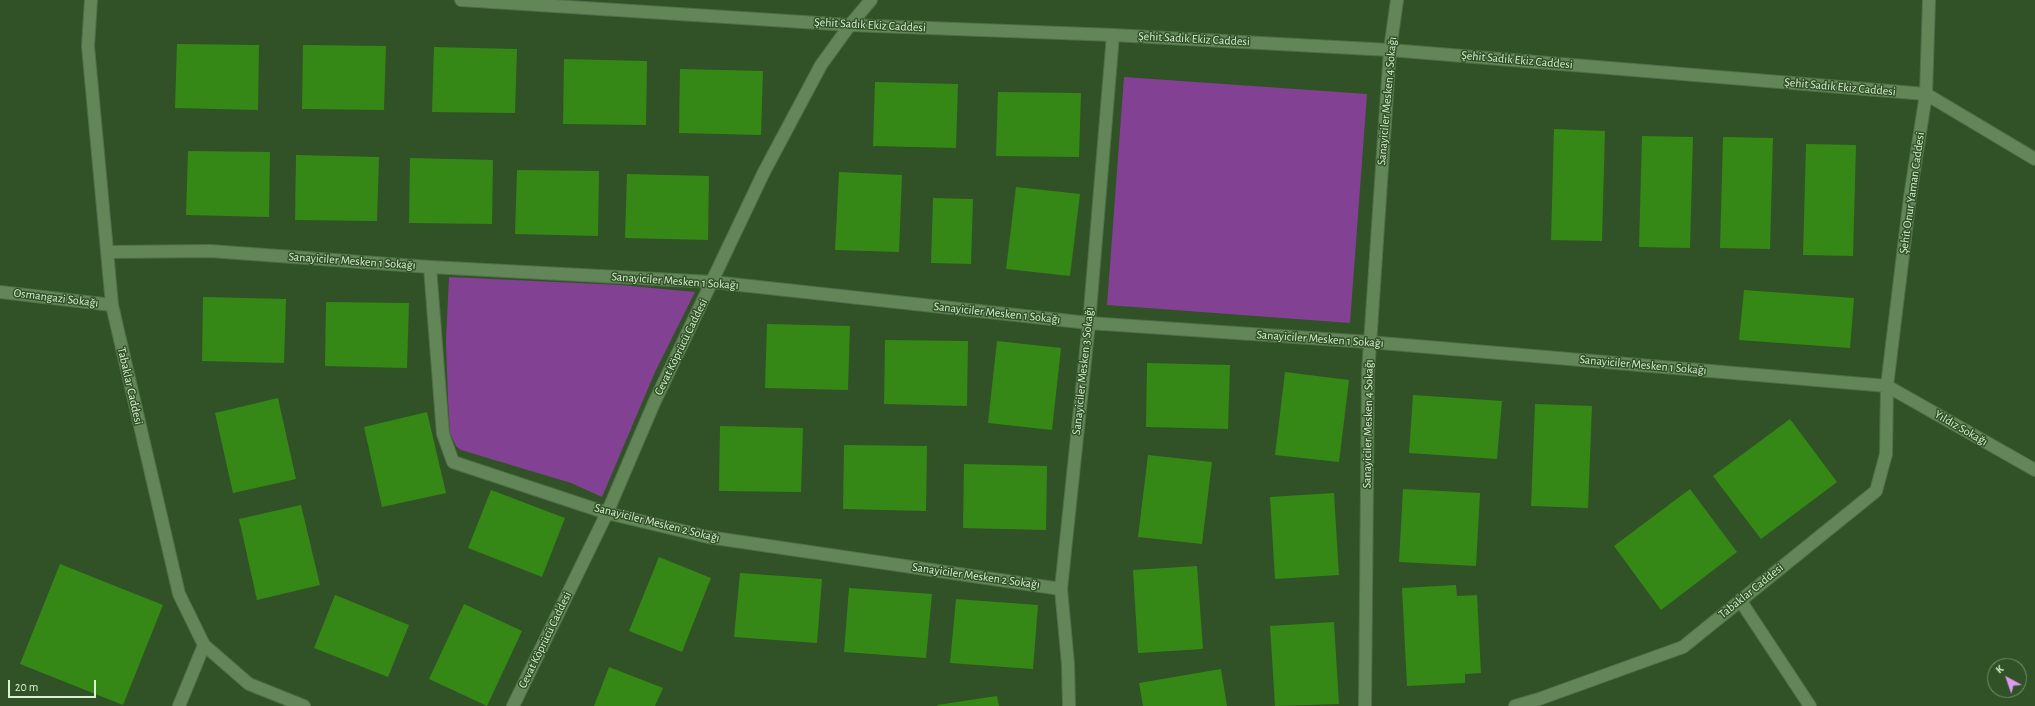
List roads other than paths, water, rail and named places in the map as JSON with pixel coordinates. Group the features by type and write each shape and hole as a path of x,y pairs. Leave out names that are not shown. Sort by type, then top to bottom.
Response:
{"street":[{"name":"Tabaklar Caddesi","path":"91,0 88,46 112,305 179,594 204,645 250,684 304,706"},
{"name":"Şehit Sadık Ekiz Caddesi","path":"461,0 546,3 850,25 1114,35 1390,50 1926,94"},
{"name":"Cevat Köprücü Caddesi","path":"512,706 607,512 654,403 713,282 764,172 822,65 850,25 871,0"},
{"name":"Sanayiciler Mesken 4 Sokağı","path":"1365,706 1369,342 1390,50 1398,0"},
{"name":"Şehit Onur Yaman Caddesi","path":"1888,386 1910,197 1926,94 1929,0"},
{"name":"Sanayiciler Mesken 3 Sokağı","path":"1069,706 1068,664 1062,589 1114,35"},
{"path":"1926,94 2035,160"},
{"name":"Sanayiciler Mesken 1 Sokağı","path":"107,252 210,251 430,267 713,282 1088,322 1369,342 1888,386"},
{"name":"Sanayiciler Mesken 2 Sokağı","path":"430,267 443,434 453,462 607,512 708,537 1062,589"},
{"name":"Osmangazi Sokağı","path":"0,292 112,305"},
{"name":"Tabaklar Caddesi","path":"1515,706 1539,699 1683,647 1876,491 1886,454 1888,386"},
{"name":"Yıldız Sokağı","path":"1888,386 2035,470"},
{"path":"1740,600 1810,706"},
{"path":"179,706 204,645"}]}
